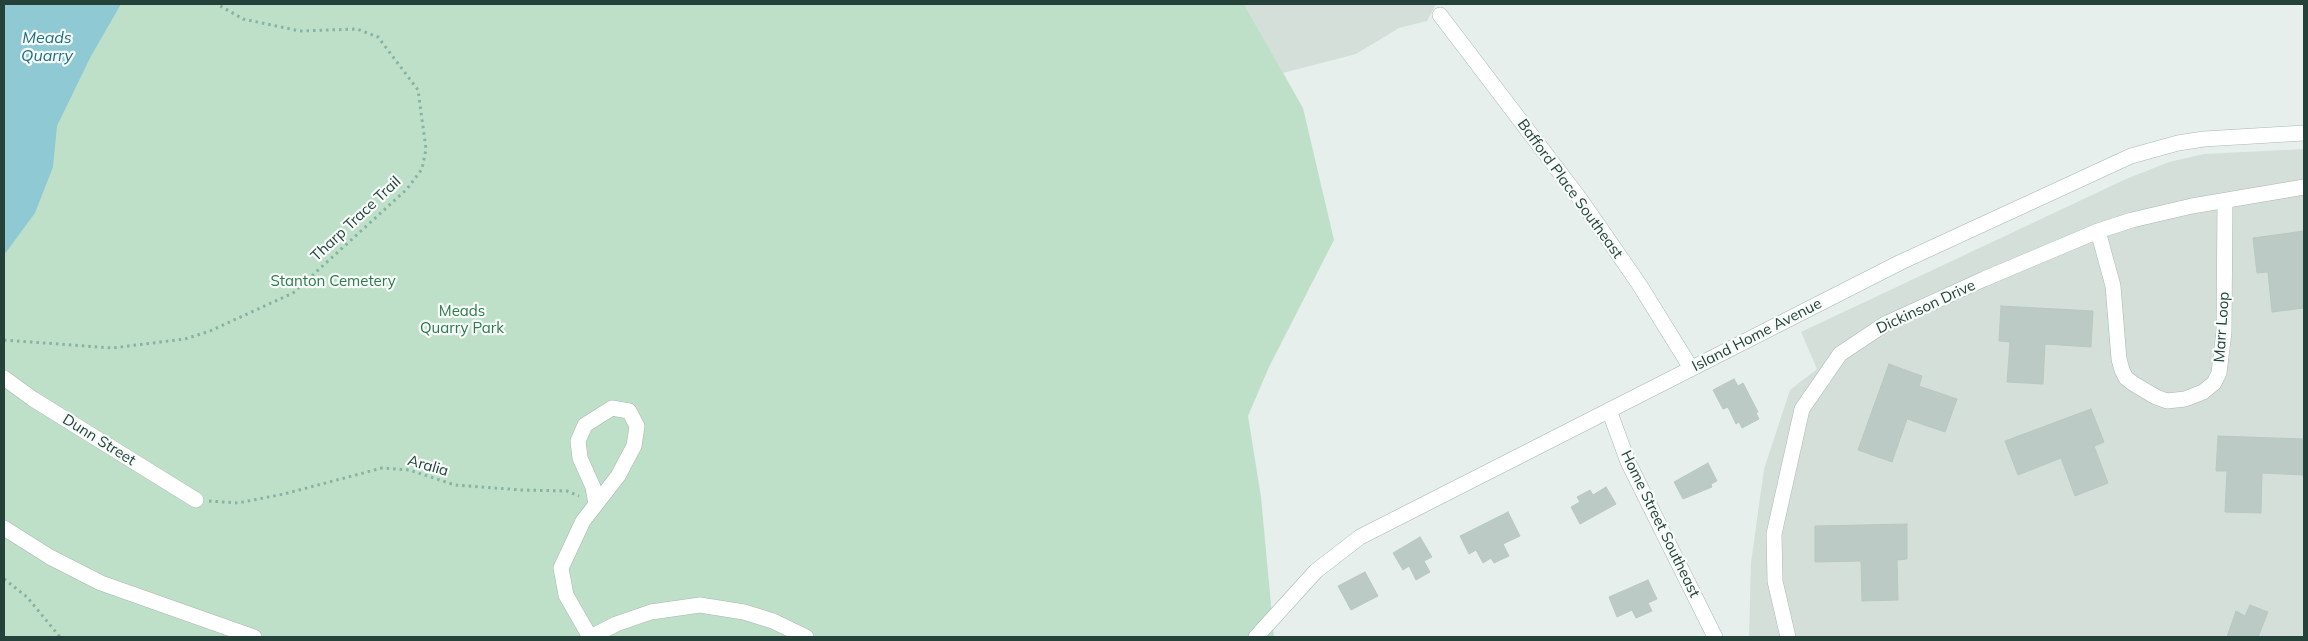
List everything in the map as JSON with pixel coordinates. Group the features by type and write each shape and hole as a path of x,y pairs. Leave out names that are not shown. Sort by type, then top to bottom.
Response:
{"street":[{"name":"Bafford Place Southeast","path":"1440,16 1580,199 1640,284 1691,368"},
{"name":"Island Home Avenue","path":"1256,637 1300,586 1328,560 1348,545 1398,516 1901,262 2131,156 2178,143 2204,139 2304,133"},
{"name":"Dickinson Drive","path":"1788,637 1775,581 1774,534 1802,409 1840,354 1885,324 1984,279 2098,232 2161,212 2304,188"},
{"name":"Marr Loop","path":"2098,232 2113,286 2119,359 2126,378 2156,397 2167,401 2186,399 2204,392 2214,383 2218,373 2224,332 2225,201"},
{"name":"Dunn Street","path":"4,378 196,500"},
{"path":"596,504 593,487 580,458 578,442 585,425 612,408 629,411 637,426 634,446 618,476 583,521 561,568 566,595 591,637 616,624 651,612 700,605 744,612 773,621 806,637"},
{"name":"Home Street Southeast","path":"1608,410 1628,462 1715,637"},
{"path":"4,528 50,558 100,583 254,637"}],"path":[{"name":"Tharp Trace Trail","path":"4,340 112,348 185,339 210,331 293,293 407,189 422,169 426,149 418,90 378,37 357,29 300,31 243,20 217,4"},
{"name":"Aralia","path":"196,500 238,503 284,494 382,468 409,470 455,485 522,490 567,490 596,504"},
{"path":"4,579 27,597 60,637"}],"shaded area":[{"path":"1244,4 1436,4 1427,21 1399,28 1356,54 1283,73"},
{"path":"2304,149 2304,637 1749,637 1751,563 1764,469 1790,390 1817,369 1801,332 2126,179 2169,162 2204,154"}],"green space":[{"name":"Meads Quarry Park","path":"4,4 1244,4 1303,108 1334,240 1269,367 1248,416 1261,497 1274,637 4,637"}],"water":[{"name":"Meads Quarry","path":"4,4 121,4 91,56 57,126 53,167 35,213 4,255"}],"building":[{"path":"2304,231 2304,308 2272,312 2268,272 2257,273 2253,238"},
{"path":"2001,306 2093,311 2091,347 2045,344 2043,384 2007,382 2010,342 1999,341"},
{"path":"1889,364 1922,376 1919,386 1957,399 1945,432 1907,419 1892,462 1858,450"},
{"path":"1734,379 1738,386 1743,383 1758,412 1756,413 1759,419 1742,428 1739,422 1736,424 1728,407 1723,409 1713,390"},
{"path":"2091,409 2104,442 2094,446 2108,483 2075,496 2061,458 2018,475 2005,441"},
{"path":"2218,436 2304,439 2304,475 2262,473 2261,513 2225,512 2227,471 2216,471"},
{"path":"1708,463 1717,481 1711,484 1712,487 1683,499 1674,482"},
{"path":"1606,487 1616,504 1580,524 1571,507 1580,502 1577,497 1590,490 1593,495"},
{"path":"1508,512 1520,536 1503,544 1509,556 1494,563 1491,558 1483,563 1476,550 1469,554 1460,536"},
{"path":"1907,524 1907,559 1897,560 1898,600 1862,601 1861,561 1815,562 1815,526"},
{"path":"1420,537 1432,557 1424,561 1430,572 1416,580 1409,566 1403,570 1393,553"},
{"path":"1365,572 1378,596 1351,610 1338,586"},
{"path":"1648,580 1657,599 1648,603 1652,611 1636,618 1632,610 1617,617 1609,597"},
{"path":"2250,605 2268,612 2258,637 2227,637 2236,611 2245,616"}],"park label":[{"name":"Stanton Cemetery","path":"333,281"}]}
